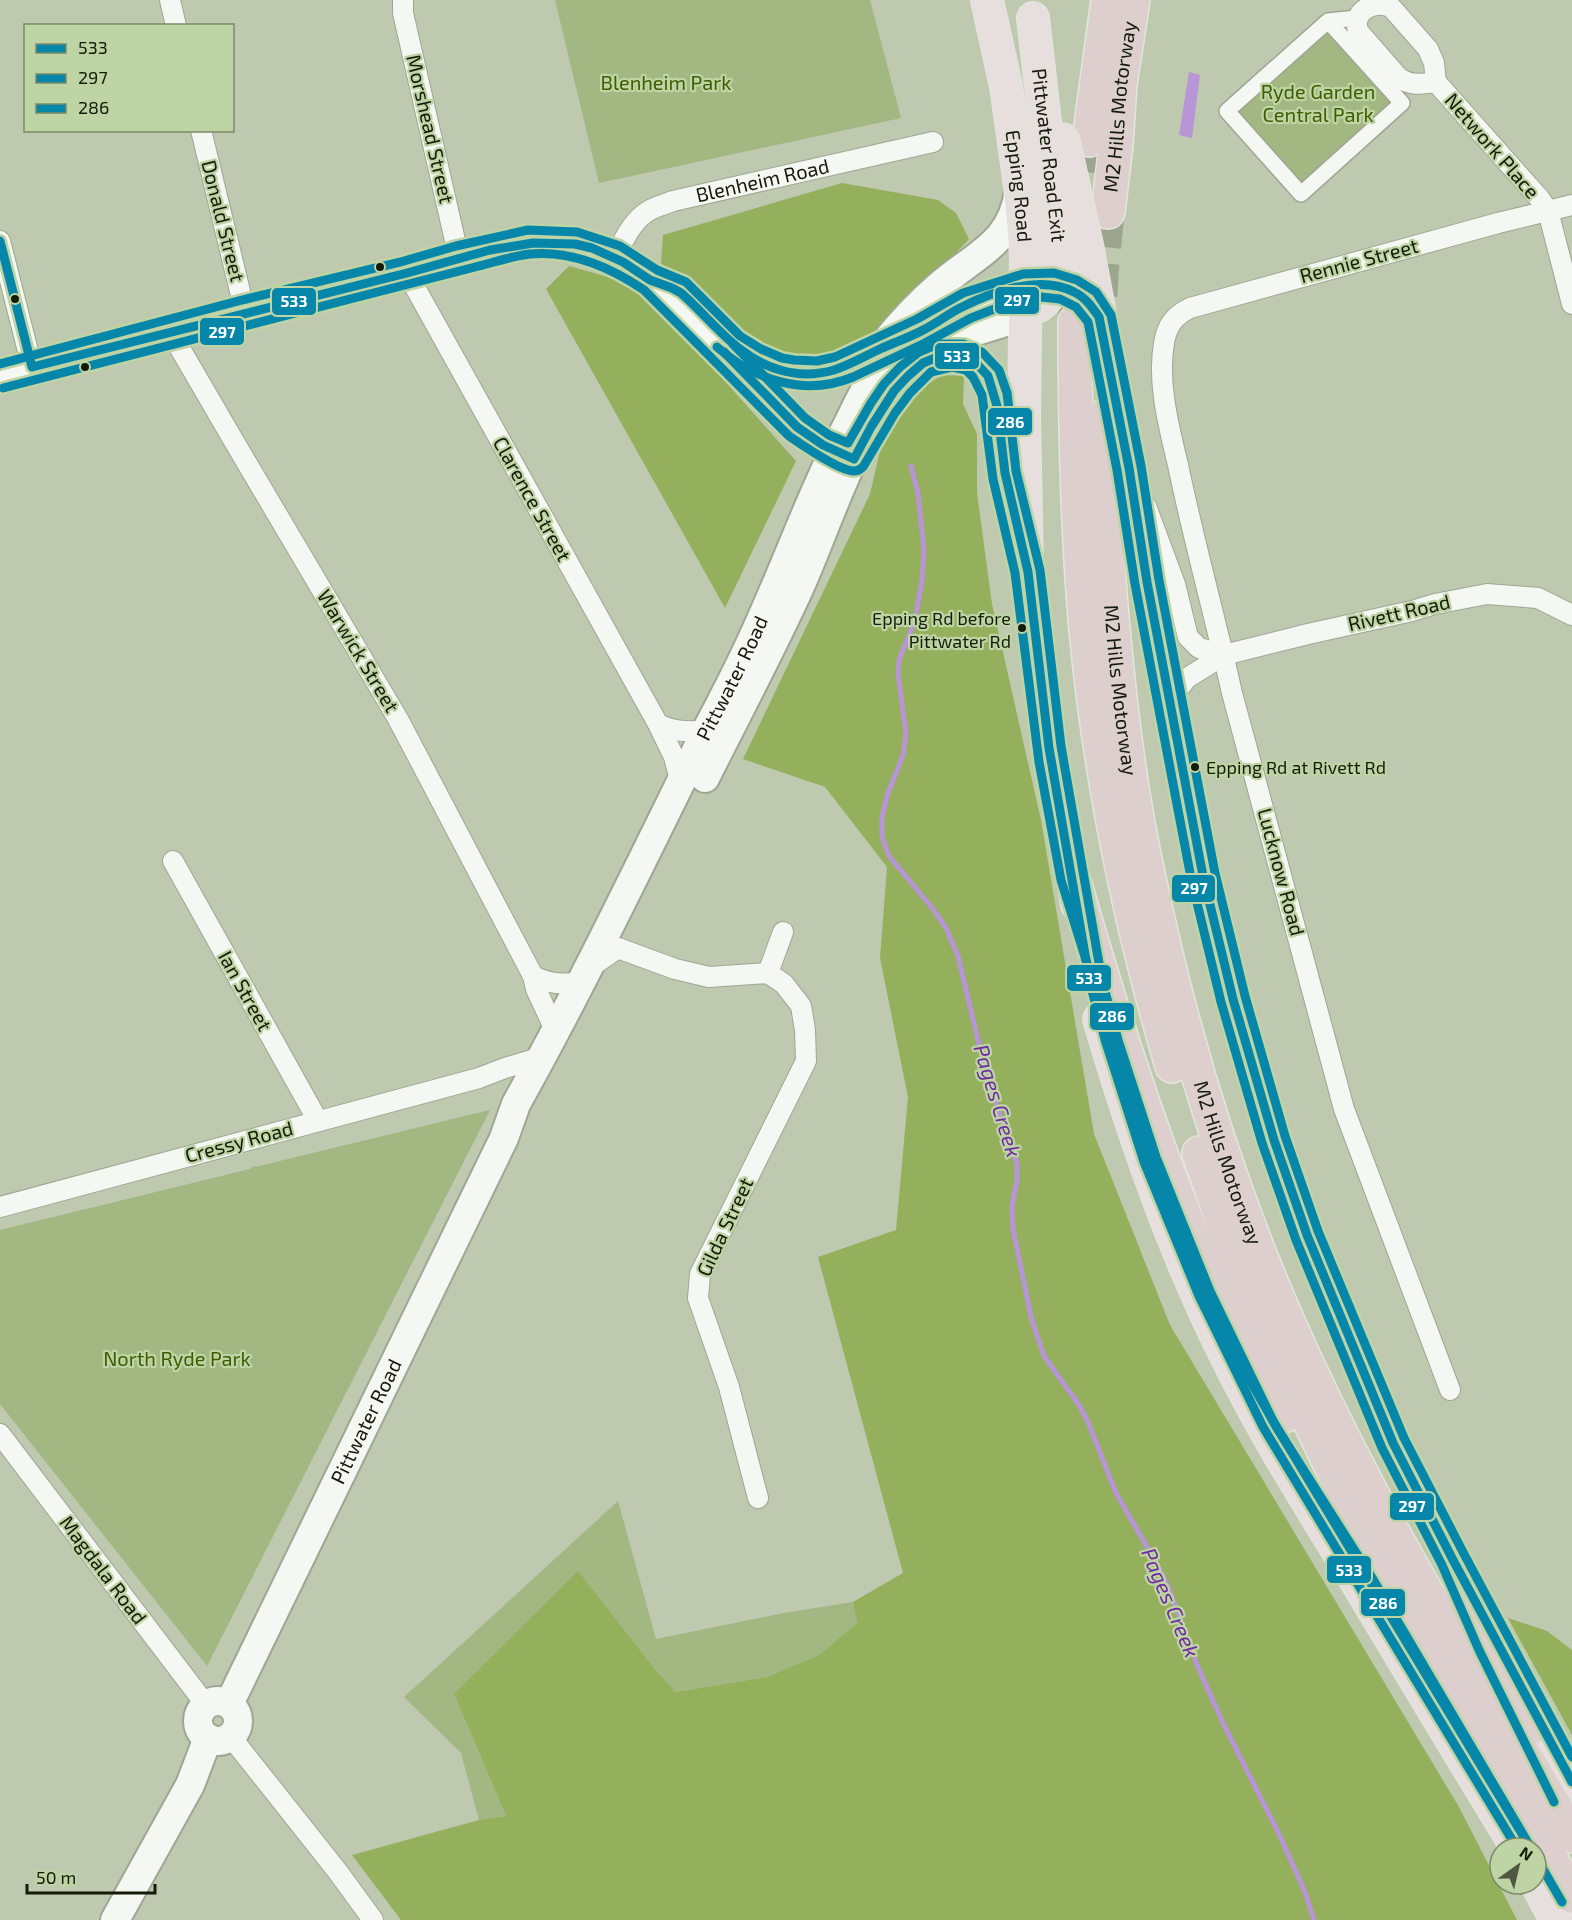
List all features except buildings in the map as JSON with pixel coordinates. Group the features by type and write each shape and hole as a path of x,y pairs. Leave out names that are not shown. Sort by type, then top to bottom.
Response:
{"highway":[{"name":"M2 Hills Motorway","path":"1076,139 1108,0"},
{"name":"M2 Hills Motorway","path":"1108,212 1120,84 1133,0"},
{"name":"M2 Hills Motorway","path":"1087,319 1075,409 1086,631 1107,791 1128,900 1150,993 1179,1092 1230,1242 1292,1389 1384,1575"},
{"name":"M2 Hills Motorway","path":"1099,418 1110,592 1120,694 1136,814 1182,1021 1207,1106 1259,1250 1302,1353 1337,1426 1407,1558 1572,1836"},
{"path":"1073,878 1147,1116 1210,1275 1254,1364 1287,1422 1384,1575 1520,1803 1572,1896"},
{"path":"1453,1560 1490,1645 1557,1778 1572,1814"}],"main road":[{"name":"Epping Road","path":"987,0 1006,86 1020,186 1026,256 1041,294 1024,416 1027,571 1051,760 1073,878 1085,959 1095,1003 1123,1099 1153,1186 1196,1291 1226,1356 1263,1427 1510,1836"},
{"path":"1031,9 1076,139 1087,245 1087,319 1129,468 1146,572 1203,876 1233,999 1274,1140 1307,1235 1393,1443 1572,1782"},
{"name":"Pittwater Road Exit","path":"1031,9 1060,252 1041,294"},
{"path":"863,394 868,369 878,350 897,327 938,286 993,244 1006,230 1016,209 1020,186"},
{"path":"1041,294 1067,288 1082,296 1088,301 1087,319"},
{"name":"Pittwater Road","path":"504,1138 516,1104 626,896 844,455 901,385 924,362 944,347 1041,294"},
{"name":"Pittwater Road","path":"218,1705 504,1138 618,948 762,668 799,589 863,394 885,362 923,330 968,304 991,296 1041,294"},
{"path":"924,362 944,355 959,356 978,364 988,378 996,402 1002,457 1027,571"},
{"path":"115,1920 190,1785 220,1737 200,1728 199,1722 199,1716 218,1705"},
{"path":"1543,1896 1556,1920"}],"street":[{"path":"170,0 176,24"},
{"name":"Morshead Street","path":"403,0 403,13 459,258"},
{"name":"Network Place","path":"1357,18 1360,12 1372,3 1384,3 1390,7 1428,49 1434,63 1436,82 1540,199 1548,211"},
{"path":"1357,18 1358,31 1399,78 1406,83 1414,84 1402,103 1301,194 1227,111 1328,21 1357,18"},
{"path":"1328,21 1402,103"},
{"name":"Network Place","path":"1414,84 1436,82"},
{"name":"Donald Street","path":"201,132 245,312"},
{"name":"Blenheim Road","path":"615,257 627,233 639,219 650,210 673,201 933,142"},
{"name":"Rennie Street","path":"1164,341 1169,325 1178,314 1190,308 1572,204"},
{"path":"1548,211 1572,304"},
{"path":"0,241 32,367"},
{"path":"0,376 518,244 537,242 575,244 615,257 652,281 797,427 816,441 844,455"},
{"name":"Clarence Street","path":"407,273 658,724 674,756 681,784"},
{"name":"Warwick Street","path":"171,333 398,719 533,976 536,989 555,1030"},
{"name":"Lucknow Road","path":"1164,341 1163,382 1171,434 1191,526 1232,693 1344,1109 1450,1390"},
{"path":"1129,468 1175,584 1188,637 1199,648 1224,655"},
{"name":"Rivett Road","path":"1170,700 1187,678 1224,655 1487,594 1538,598 1572,615"},
{"path":"658,724 671,730 706,731"},
{"name":"Ian Street","path":"173,861 318,1121"},
{"path":"533,976 546,982 565,984 584,975 618,948 626,896"},
{"path":"618,948 675,969 710,976 768,973 783,932"},
{"name":"Gilda Street","path":"758,1498 729,1387 698,1298 700,1274 806,1061 805,1030 801,1006 784,984 768,973"},
{"name":"Cressy Road","path":"2,1199 318,1121 479,1078 542,1057"},
{"name":"Cressy Road","path":"479,1078 502,1079 515,1094 516,1104"},
{"name":"Magdala Road","path":"0,1434 218,1705"},
{"path":"220,1737 338,1872 373,1920"}],"green space":[{"name":"Blenheim Park","path":"555,0 870,0 901,118 599,183"},
{"name":"Ryde Garden Central Park","path":"1328,21 1402,103 1301,194 1227,111"},
{"path":"842,183 938,200 956,213 969,239 876,341 829,362 792,362 770,355 738,339 661,263 663,235"},
{"path":"569,266 640,286 796,461 725,608 546,289"},
{"path":"943,375 964,376 963,404 977,434 977,493 992,604 1041,820 1094,1134 1170,1325 1459,1807 1488,1864 1488,1896 1505,1896 1517,1920 401,1920 352,1855 479,1820 506,1816 454,1694 578,1571 675,1692 767,1677 819,1655 857,1623 853,1602 903,1573 818,1257 896,1230 908,1097 880,958 887,867 825,787 743,759 870,494 885,429 920,388"},
{"name":"North Ryde Park","path":"490,1110 207,1666 0,1404 0,1230 250,1169 253,1166"},
{"path":"618,1501 656,1639 784,1613 853,1602 857,1623 819,1655 767,1677 674,1692 653,1667 454,1694 506,1816 479,1820 461,1753 404,1697"},
{"path":"1508,1618 1547,1631 1572,1650 1572,1735"}],"shaded area":[{"path":"1189,72 1200,75 1192,138 1179,135"}],"waterway":[{"name":"Pages Creek","path":"911,466 918,493 924,551 922,580 915,620 899,660 898,674 906,734 903,755 887,796 882,817 882,837 889,856 946,928 958,956 978,1040 1002,1123 1017,1164 1017,1182 1012,1205 1013,1229 1031,1317 1044,1356 1079,1405 1116,1493 1168,1586 1197,1665 1223,1723 1279,1834 1305,1892 1314,1920"}],"tunnel":[{"path":"1075,318 1075,243 1089,140"},
{"path":"1101,296 1108,212"}],"transit line":[{"name":"286","path":"0,364 242,300 528,230 577,232 620,246 657,270 686,282 740,336 761,349 782,358 794,360 817,361 835,357 917,319 963,293 1023,274 1054,273 1077,280 1096,292 1111,315 1141,466 1159,580 1215,873 1245,996 1285,1136 1318,1231 1404,1438 1572,1757"},
{"name":"533","path":"0,241 32,367"},
{"name":"533","path":"32,367 490,250 533,243 575,244 592,248 623,262 650,280 681,293 726,338 751,357 780,370 800,374 821,373 846,366 920,332 972,302 1016,287 1031,285 1061,287 1085,299 1099,317 1129,468 1147,582 1203,876 1233,999 1274,1140 1307,1235 1393,1443 1572,1782"},
{"name":"297","path":"3,388 510,258 546,253 576,258 604,267 644,290 789,436 821,457 848,470 857,471 863,467 895,413 910,393 931,372 952,367 966,370 973,377 982,395 993,479 1015,573 1039,762 1061,880 1136,1120 1199,1279 1244,1370 1277,1428 1374,1581 1524,1836"},
{"name":"297","path":"717,347 731,359 764,376 781,382 817,385 835,383 853,377 971,318 1018,300 1041,297 1060,299 1076,307 1088,322 1191,878 1221,1002 1262,1143 1296,1240 1382,1448 1442,1565 1479,1650 1554,1802"},
{"name":"286","path":"733,344 805,418 829,435 848,443 884,384 919,352 938,344 964,344 982,352 999,370 1007,393 1016,471 1040,570 1061,746 1102,980 1118,1040 1156,1157 1210,1291 1273,1421 1523,1836"},
{"name":"533","path":"724,352 797,427 823,445 854,459 894,391 923,363 940,356 962,356 975,362 988,376 997,406 1005,473 1028,572 1049,748 1090,983 1106,1043 1144,1162 1199,1296 1263,1427 1510,1836"},
{"name":"297","path":"1548,1878 1562,1902"}],"place":[{"name":"Epping Rd before Pittwater Rd","path":"1022,628"},
{"name":"Epping Rd at Rivett Rd","path":"1195,767"}]}
